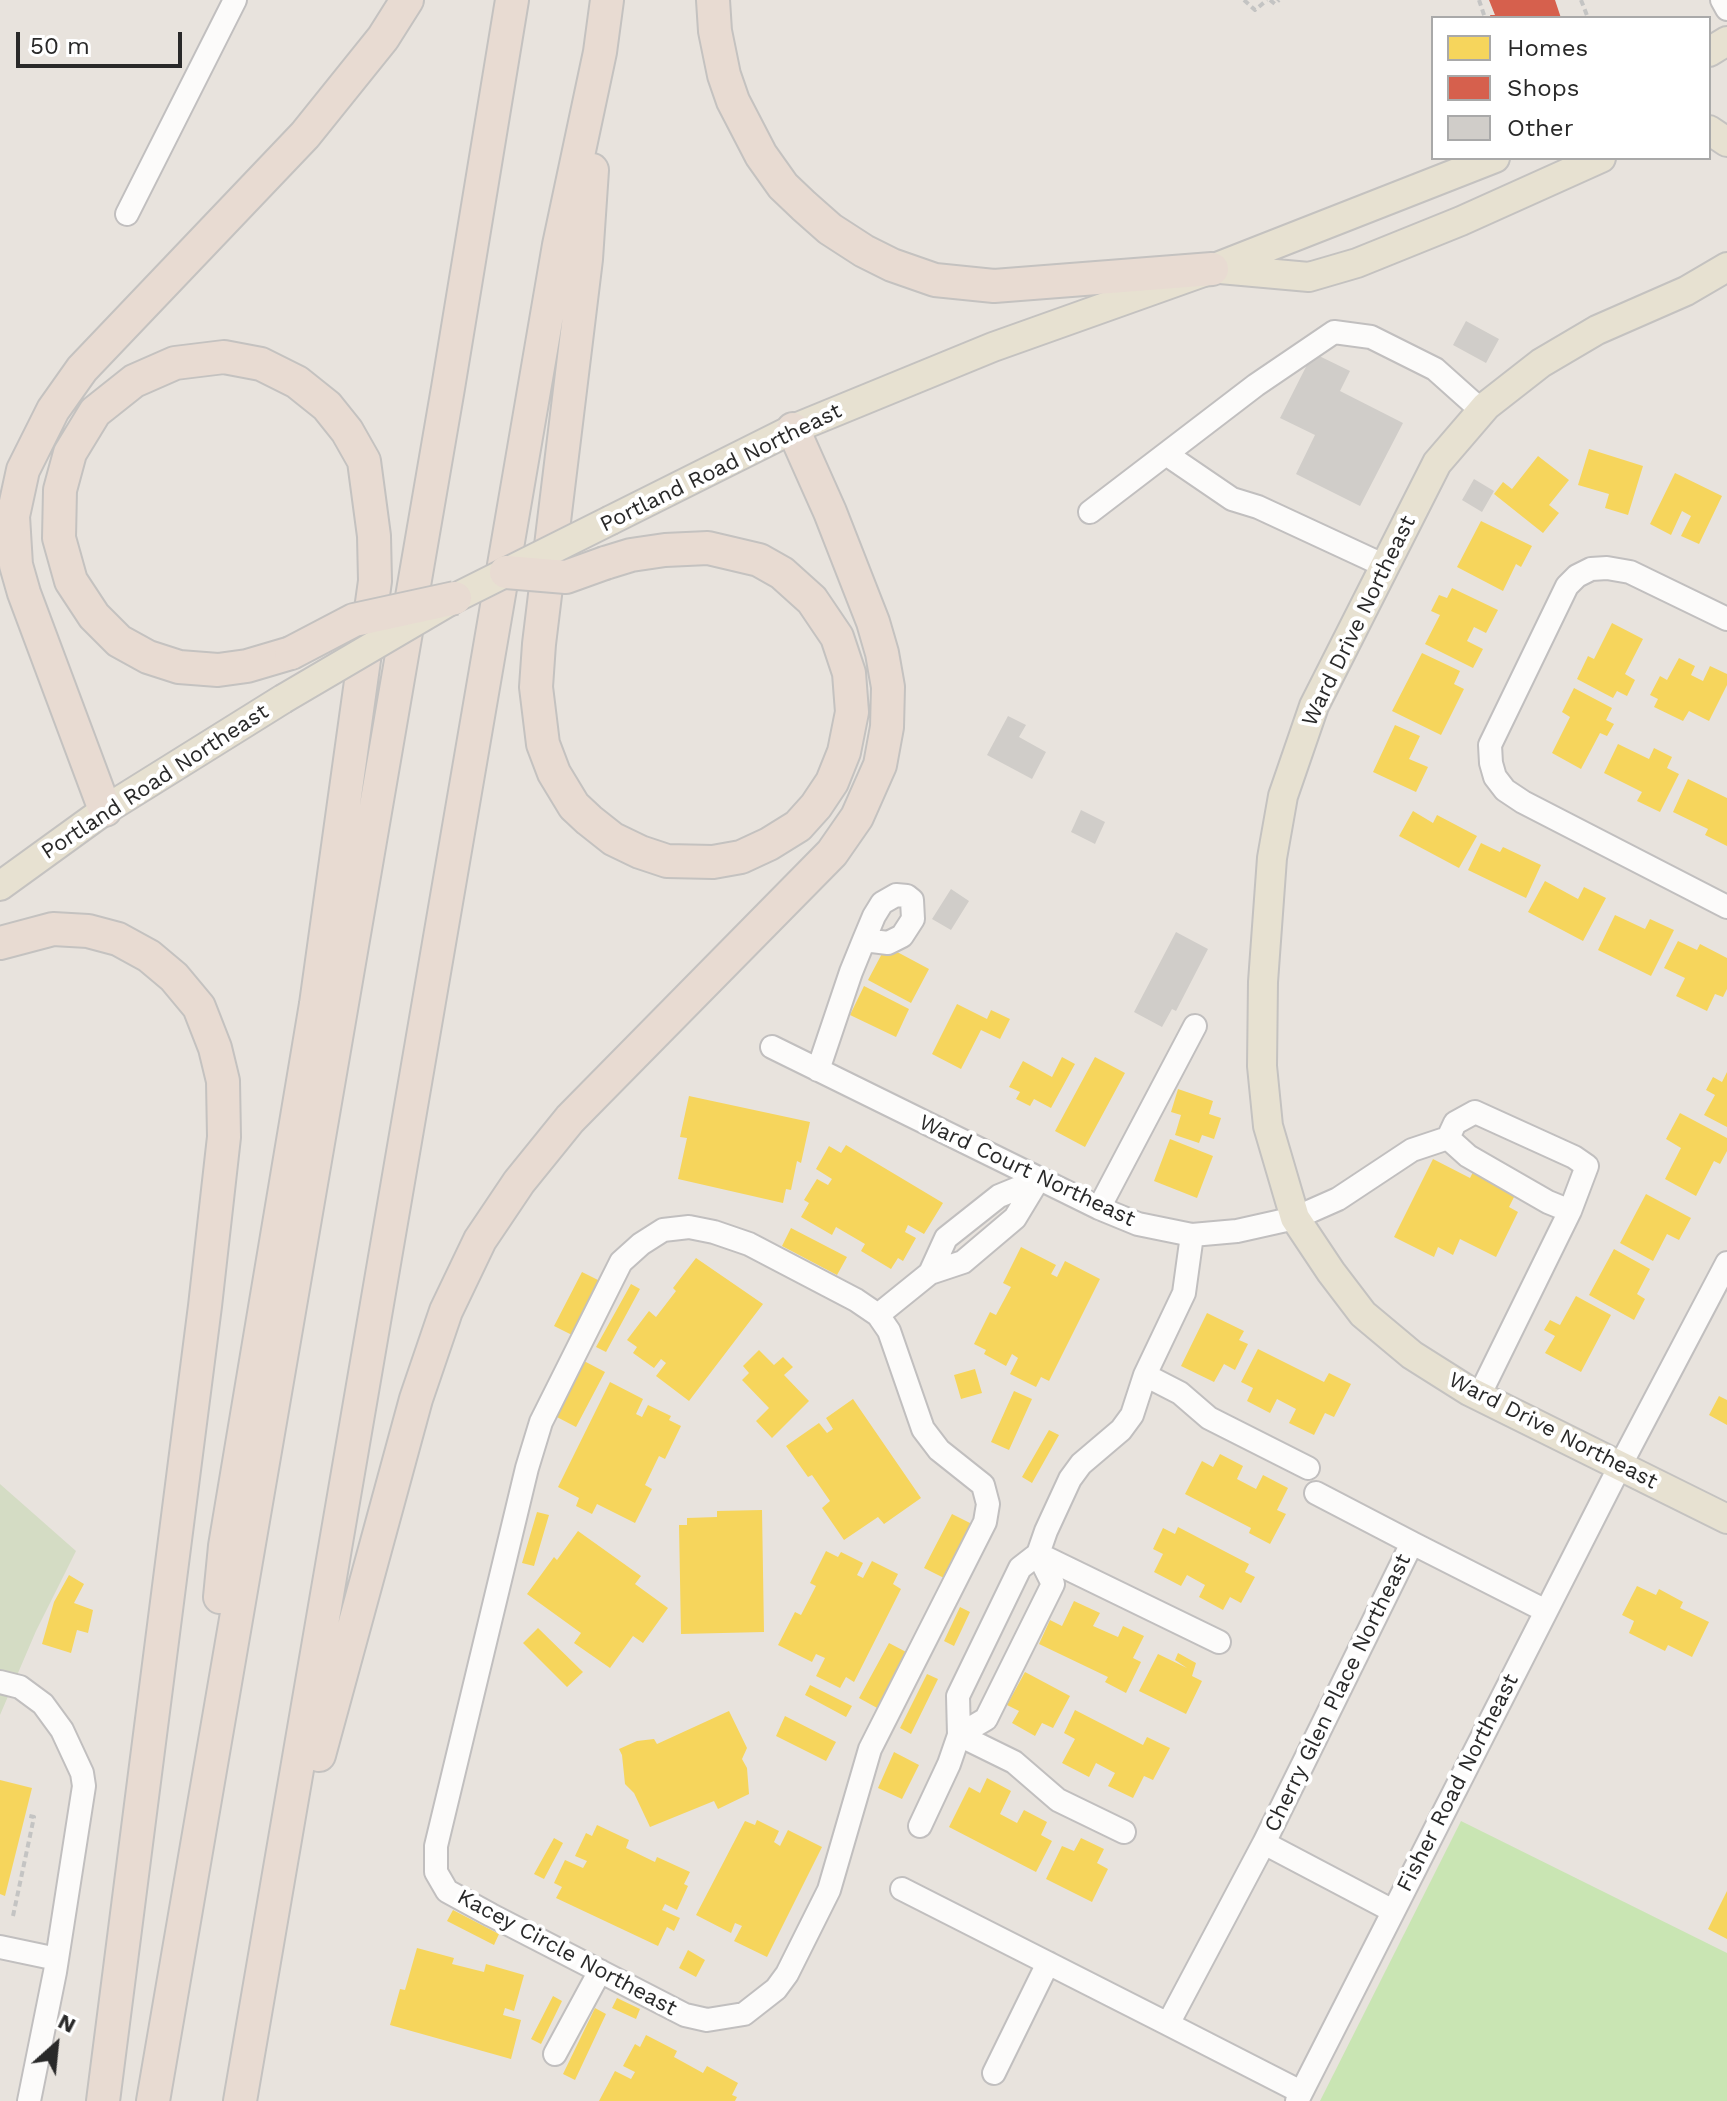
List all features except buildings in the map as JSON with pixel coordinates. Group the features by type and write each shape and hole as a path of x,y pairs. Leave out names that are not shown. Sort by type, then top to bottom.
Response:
{"highway":[{"path":"105,810 16,565 13,516 23,470 53,410 82,369 305,135 383,38 407,0"},
{"path":"153,2101 512,0"},
{"path":"506,572 566,577 631,555 708,548 759,560 782,573 812,600 837,637 849,673 852,712 844,752 832,782 798,826 769,844 741,857 713,862 667,861 613,839 574,806 554,773 543,744 536,687 539,644 586,259 600,52 607,0"},
{"path":"713,0 715,31 724,75 754,143 783,186 830,229 864,251 935,280 994,286 1212,269"},
{"path":"240,2101 557,260 600,52"},
{"path":"202,1808 225,1546 316,1004 375,581 374,536 364,461 341,423 327,406 297,382 261,364 224,357 175,363 134,381 95,412 70,453 60,490 59,538 71,581 94,616 119,641 148,657 179,667 218,670 247,666 291,653 354,620 455,598"},
{"path":"269,1939 416,1399 446,1311 480,1240 519,1182 570,1119 832,853 857,817 880,765 887,727 888,687 882,653 830,512 793,429"},
{"path":"0,943 53,929 88,931 118,939 149,956 174,977 199,1007 215,1048 223,1081 224,1137 205,1306 103,2101"}],"main road":[{"name":"Portland Road Northeast","path":"0,886 105,810 283,699 455,598 793,429 993,347 1212,269 1490,160"},
{"path":"1212,269 1309,277 1357,263 1461,221 1597,160"},
{"name":"Ward Drive Northeast","path":"1727,267 1686,291 1597,330 1552,356 1482,411 1437,463 1314,706 1283,796 1272,858 1263,982 1262,1066 1268,1126 1295,1218 1363,1314 1412,1355 1479,1396 1727,1519"}],"street":[{"path":"127,214 235,0"},
{"path":"1722,0 1727,9"},
{"path":"1090,512 1256,385 1334,332 1371,337 1435,369 1482,411"},
{"path":"1166,454 1232,499 1258,507 1383,565"},
{"path":"1727,619 1630,572 1591,569 1577,576 1567,586 1490,745 1495,777 1514,796 1727,907"},
{"path":"818,1070 864,940"},
{"path":"1099,1208 1195,1026"},
{"name":"Ward Court Northeast","path":"772,1047 1099,1208 1138,1224 1192,1235 1237,1231 1295,1218 1338,1199 1412,1150 1448,1138"},
{"path":"1479,1396 1570,1211 1587,1166 1574,1157 1475,1112 1455,1123 1448,1138 1468,1156 1548,1202 1570,1211"},
{"path":"878,1315 930,1273 946,1238 999,1196 1038,1180"},
{"name":"Kacey Circle Northeast","path":"689,1227 749,1244 856,1300 878,1315 889,1331 923,1429 939,1450 983,1485 988,1504 985,1522 870,1749 829,1890 776,1989 744,2014 707,2020 685,2015 447,1891 436,1872 436,1846 527,1468 541,1422 621,1262 663,1230 689,1227"},
{"path":"920,1826 959,1735 958,1696 1020,1568 1038,1554 1070,1479 1081,1464 1121,1430 1132,1415 1145,1375 1184,1293 1192,1235"},
{"name":"Fisher Road Northeast","path":"1299,2097 1620,1466 1727,1263"},
{"path":"1145,1375 1180,1393 1209,1418 1308,1468"},
{"name":"Cherry Glen Place Northeast","path":"1316,1493 1546,1611"},
{"name":"Cherry Glen Place Northeast","path":"1168,2024 1264,1843 1412,1543"},
{"path":"1038,1554 1219,1642"},
{"path":"959,1735 986,1719 1053,1584 1038,1554"},
{"path":"0,1682 20,1687 33,1695 62,1730 82,1773 84,1786 57,1959 29,2101"},
{"path":"959,1735 1014,1762 1058,1800 1124,1832"},
{"name":"Cherry Glen Place Northeast","path":"1264,1843 1393,1911"},
{"path":"902,1889 1168,2024 1299,2097"},
{"path":"0,1947 57,1959"},
{"path":"994,2073 1048,1963"},
{"path":"555,2054 600,1971"}],"path":[{"path":"1244,0 1255,10 1268,0 1275,4 1279,0"},
{"path":"13,1916 34,1817 26,1815"}],"green space":[{"path":"0,1484 76,1551 36,1631 0,1715"},
{"path":"1461,1821 1727,1953 1727,2101 1320,2101"}]}
